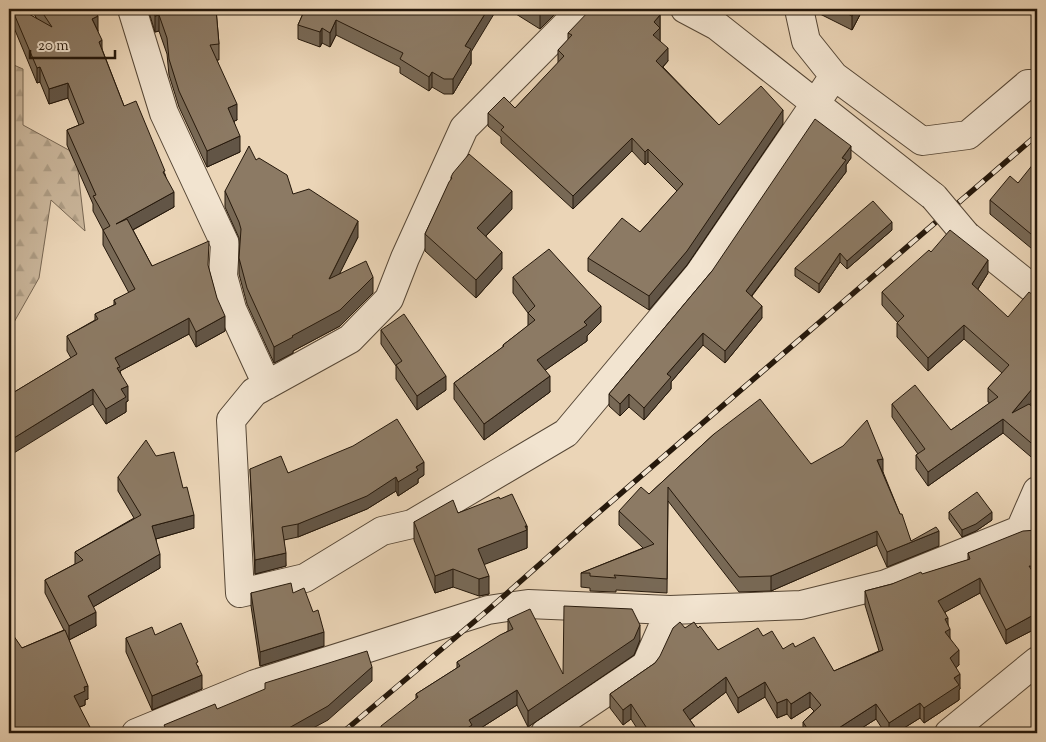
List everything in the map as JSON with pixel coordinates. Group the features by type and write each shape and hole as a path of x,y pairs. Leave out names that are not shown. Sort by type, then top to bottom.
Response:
{"street":[{"path":"132,9 164,113 225,244 223,276 232,309 266,385"},
{"path":"582,9 464,128 405,258 389,300 350,339 254,392 231,420 240,593 305,578 382,531 412,524 566,433 699,274 834,76"},
{"path":"685,9 717,26 934,197 966,234 1037,292"},
{"path":"799,9 806,41 834,76 922,141 968,135 1028,84 1037,84"},
{"path":"136,733 255,684 488,610 528,604 670,610 801,606 886,584 1029,529 1037,491"},
{"path":"545,733 646,665 670,610"},
{"path":"949,733 1037,661"}],"green space":[{"path":"9,63 23,69 23,125 76,154 85,231 51,200 39,278 9,331"}],"building":[{"path":"12,9 20,9 52,27 40,9 94,9 98,16 92,19 102,40 99,42 124,106 136,101 165,171 163,172 174,192 116,224 127,219 152,266 209,241 208,265 217,298 225,316 196,332 189,318 115,358 120,367 117,368 128,386 121,389 126,397 106,409 93,389 9,441 9,390 11,394 77,354 67,336 98,319 95,314 116,304 114,300 135,289 103,230 110,226 93,196 96,195 67,130 84,123 68,83 49,89 40,67 37,68"},
{"path":"153,9 216,9 219,44 210,45 237,104 228,108 240,136 207,151 179,91 169,59 167,38 159,15 155,16"},
{"path":"305,9 488,9 465,46 471,49 453,79 444,79 432,72 429,77 400,59 403,53 336,20 330,33 322,28 320,32 298,25"},
{"path":"532,9 546,9 540,14"},
{"path":"591,9 653,9 660,15 654,22 660,28 653,35 668,48 656,61 719,125 761,86 783,110 687,251 649,296 588,258 622,218 640,232 683,184 648,149 645,152 632,138 573,196 501,130 504,127 488,113 504,97 515,108 564,56 558,50 572,35 568,33"},
{"path":"837,9 856,9 852,16"},
{"path":"815,119 851,146 842,158 846,160 746,291 762,306 725,351 703,333 667,374 671,377 644,408 629,394 620,404 609,394 712,271"},
{"path":"249,146 256,160 259,158 287,175 293,194 309,189 358,221 329,279 366,261 373,277 340,310 274,347 247,288 239,258 241,229 225,191"},
{"path":"469,154 512,191 477,228 502,252 476,280 425,234 453,173"},
{"path":"1034,163 1037,166 1037,239 990,200 1010,176 1018,183"},
{"path":"873,201 892,222 847,261 840,253 819,284 795,268"},
{"path":"950,230 988,260 972,284 1008,317 1029,292 1037,298 1037,383 1012,413 1029,404 1037,411 1037,448 1003,419 928,472 916,455 925,449 892,404 915,385 951,430 998,397 988,388 1009,365 964,325 928,358 897,323 904,316 882,292 929,250 931,252"},
{"path":"549,249 601,306 584,322 587,325 537,360 550,376 484,424 454,383 535,320 528,313 535,306 513,277"},
{"path":"404,314 446,376 417,396 396,365 402,361 381,330"},
{"path":"760,399 811,464 843,446 867,420 883,459 877,460 900,514 902,514 911,541 936,527 939,531 887,552 877,531 771,576 739,577 668,487 667,579 614,575 616,578 590,576 590,573 581,573 654,544 619,511 641,487 649,494 714,434"},
{"path":"397,419 424,462 416,467 418,470 398,482 396,477 367,496 298,524 282,527 286,553 255,560 250,469 281,456 288,473 353,446"},
{"path":"146,440 156,456 174,452 183,488 187,487 194,515 152,526 160,554 88,596 96,612 69,626 45,580 83,560 75,552 141,515 118,477"},
{"path":"977,492 992,512 976,524 962,530 949,512"},
{"path":"512,494 527,526 525,526 527,530 478,549 489,576 479,579 453,569 435,576 414,522 453,500 458,513"},
{"path":"1037,530 1037,567 1029,566 1037,578 1037,613 1006,630 980,578 938,601 948,618 945,619 950,629 945,632 959,650 950,658 960,674 954,678 959,685 924,708 920,703 889,723 876,704 831,733 810,733 803,722 821,705 810,692 791,704 787,699 777,703 765,682 738,698 726,677 683,710 699,733 650,733 631,704 623,710 610,694 655,663 673,628 680,622 685,628 694,622 698,628 700,626 718,650 758,628 763,636 772,631 783,649 793,643 795,647 814,637 834,671 883,650 865,591 892,584 921,572 922,574 970,559 968,553 1023,531"},
{"path":"291,583 293,593 304,588 313,612 318,610 324,632 260,652 251,593"},
{"path":"564,606 632,609 640,625 634,639 528,711 517,690 469,720 472,725 460,733 381,733 381,726 418,697 416,694 460,666 457,662 513,629 508,619 530,609 563,674"},
{"path":"181,623 202,675 152,696 126,638 152,627 155,635"},
{"path":"9,629 22,648 65,630 88,686 84,687 85,691 74,696 93,733 9,733"},
{"path":"367,651 372,667 328,706 280,733 154,733 166,729 164,725 215,704 217,709 265,689 265,683"}],"railway":[{"path":"342,733 488,610 1037,135"}]}
